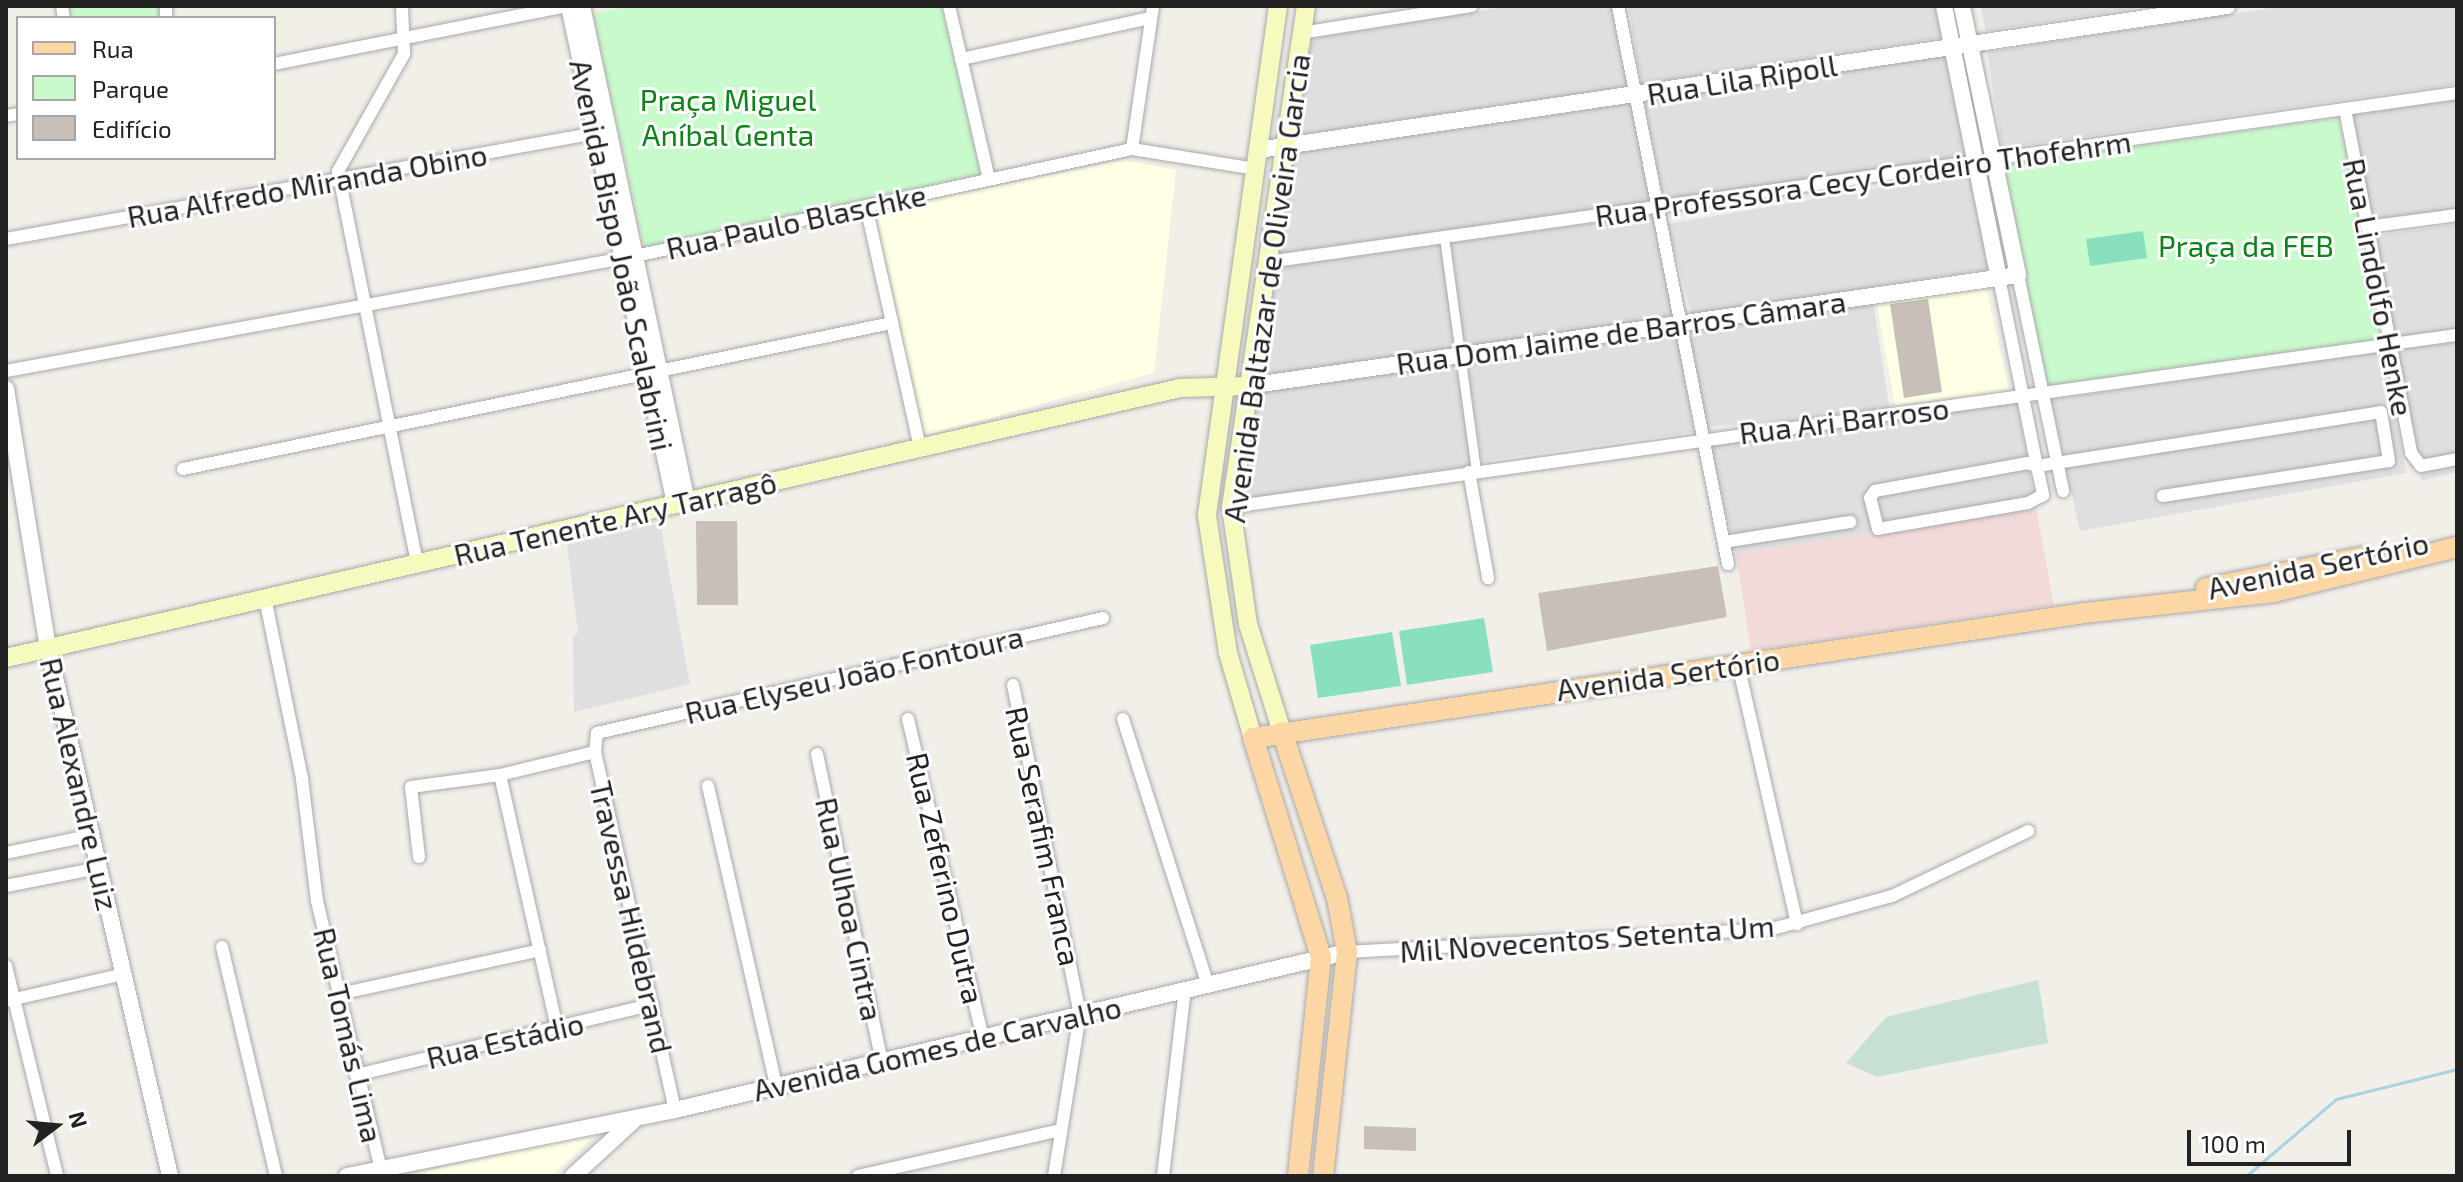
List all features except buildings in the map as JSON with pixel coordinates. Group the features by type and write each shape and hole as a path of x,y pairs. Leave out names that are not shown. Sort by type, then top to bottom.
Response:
{"main road":[{"name":"Avenida Baltazar de Oliveira Garcia","path":"1278,6 1207,515 1210,556 1253,738 1321,957 1298,1176"},
{"name":"Avenida Baltazar de Oliveira Garcia","path":"1306,6 1231,507 1248,624 1357,951 1323,1176"},
{"name":"Rua Dom Jaime de Barros Câmara","path":"1225,384 1247,386"},
{"name":"Rua Tenente Ary Tarragô","path":"6,658 1180,388 1225,384"},
{"name":"Avenida Sertório","path":"2084,613 2457,535"},
{"name":"Avenida Sertório","path":"1253,738 2084,613 2274,592 2457,547"}],"street":[{"path":"402,6 405,38 401,61 342,160 339,179 417,563"},
{"path":"276,64 568,6"},
{"name":"Avenida Bispo João Scalabrini","path":"568,6 602,132"},
{"name":"Avenida Bispo João Scalabrini","path":"582,6 602,132 681,503"},
{"path":"949,6 989,179"},
{"path":"1301,33 1472,6"},
{"path":"1618,6 1728,564"},
{"path":"1944,6 1975,162 1999,278 2023,397 2037,466 2043,495 2034,501 1882,530 1875,525 1870,498 1875,491 2037,466 2057,463 2381,412 2389,461 2163,496"},
{"path":"1962,6 2063,491"},
{"name":"Rua Lila Ripoll","path":"1256,160 1283,146 2227,6"},
{"path":"961,59 1152,12 1132,149"},
{"name":"Rua Professora Cecy Cordeiro Thofehrm","path":"1268,262 2457,93"},
{"name":"Rua Lindolfo Henke","path":"2345,109 2388,344 2417,464 2457,459"},
{"name":"Rua Alfredo Miranda Obino","path":"6,239 602,132"},
{"name":"Rua Paulo Blaschke","path":"6,371 628,257 1132,149 1256,160"},
{"path":"866,206 920,448"},
{"path":"2367,227 2457,215"},
{"path":"1444,237 1488,578"},
{"name":"Rua Dom Jaime de Barros Câmara","path":"1247,386 2018,275"},
{"path":"183,469 391,429 892,323"},
{"name":"Rua Ari Barroso","path":"1231,507 1702,438 2023,397 2457,335"},
{"name":"Rua Alexandre Luiz","path":"6,389 48,647 170,1176"},
{"path":"1724,542 1850,522"},
{"name":"Rua Tomás Lima","path":"265,598 302,779 317,901 356,1075 381,1169"},
{"name":"Rua Elyseu João Fontoura","path":"605,730 1103,618"},
{"path":"1738,664 1797,924"},
{"name":"Rua Serafim Franca","path":"1013,685 1080,1014 1054,1176"},
{"name":"Rua Zeferino Dutra","path":"908,719 983,1038"},
{"path":"1123,719 1207,983"},
{"name":"Travessa Hildebrand","path":"605,730 594,736 595,752 675,1110"},
{"path":"419,857 409,789 500,775 595,752"},
{"name":"Rua Ulhoa Cintra","path":"817,754 882,1063"},
{"path":"500,775 557,1027"},
{"path":"708,786 776,1086"},
{"name":"Mil Novecentos Setenta Um","path":"1357,951 1691,936 1797,924 1925,884 2028,831"},
{"path":"6,853 92,835"},
{"path":"6,886 99,868"},
{"path":"222,947 276,1176"},
{"path":"339,994 540,950"},
{"name":"Avenida Gomes de Carvalho","path":"347,1176 675,1110 1207,983 1357,951"},
{"path":"6,966 10,1001 57,1176"},
{"path":"10,1001 124,974"},
{"path":"1163,1176 1185,989"},
{"name":"Rua Estádio","path":"356,1075 653,1004"},
{"path":"573,1176 638,1117"},
{"path":"858,1176 1061,1130"}],"shaded area":[{"path":"1509,6 1611,6 1628,87 1297,135 1311,39"},
{"path":"1628,6 1939,6 1946,37 1641,84"},
{"path":"1980,6 2151,6 1986,31"},
{"path":"2284,6 2457,6 2457,84 2002,148 1987,52"},
{"path":"1950,54 1969,155 1664,201 1644,100"},
{"path":"2457,99 2457,209 2370,222 2351,115"},
{"path":"1631,100 1653,203 1273,254 1288,151"},
{"path":"1124,160 1176,170 1154,373 924,436 875,211"},
{"path":"1972,172 1989,269 1692,315 1667,224"},
{"path":"1655,215 1673,316 1464,348 1451,243"},
{"path":"2457,224 2457,330 2392,338 2374,236"},
{"path":"1441,245 1455,352 1255,379 1273,267"},
{"path":"1986,287 2009,391 1895,406 1876,299"},
{"path":"1873,301 1890,413 1706,427 1688,329"},
{"path":"1676,329 1694,432 1482,461 1467,362"},
{"path":"2457,339 2457,472 2421,481 2394,348"},
{"path":"2383,350 2406,473 2080,531 2051,400"},
{"path":"1461,362 1475,465 1239,500 1257,393"},
{"path":"2017,403 2036,508 1736,554 1709,441"},
{"path":"2036,508 2054,605 1751,651 1736,554"},
{"path":"660,523 690,684 574,712 573,636 578,633 567,545"},
{"path":"2038,980 2048,1043 1877,1077 1846,1063 1886,1017"},
{"path":"598,1132 551,1176 406,1176"}],"green space":[{"path":"70,6 159,6 159,16 72,16"},
{"name":"Praça Miguel Aníbal Genta","path":"633,6 941,6 982,174 644,247 593,14"},
{"name":"Praça da FEB","path":"2339,118 2381,341 2044,387 2002,165"},
{"path":"2143,231 2147,258 2090,266 2086,239"},
{"path":"1484,618 1493,672 1407,685 1399,631"},
{"path":"1392,632 1401,686 1318,698 1310,645"}],"waterway":[{"path":"2246,1176 2336,1099 2457,1069"}]}
